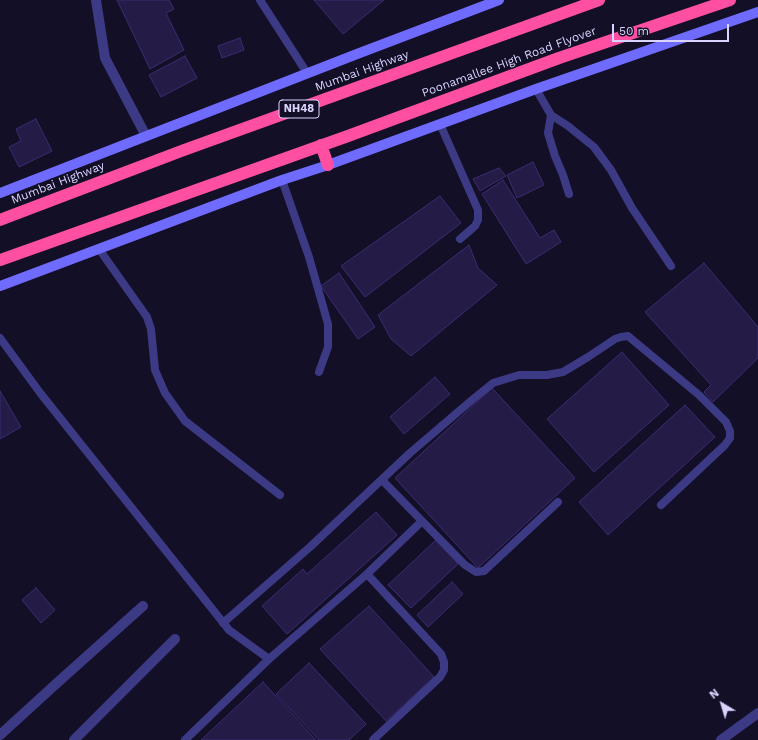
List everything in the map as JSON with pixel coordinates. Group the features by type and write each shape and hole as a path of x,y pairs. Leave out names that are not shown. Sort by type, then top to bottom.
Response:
{"highway":[{"name":"Mumbai Highway","path":"0,220 192,148 600,0"},
{"name":"Poonamallee High Road Flyover","path":"321,146 559,58 730,0"},
{"path":"0,260 321,146 328,165"}],"street":[{"path":"96,0 104,58 146,136"},
{"path":"0,193 499,0"},
{"path":"0,286 282,180 758,12"},
{"path":"0,735 143,606"},
{"path":"74,740 175,639"},
{"path":"721,740 758,713"}],"lane":[{"path":"260,0 307,73"},
{"path":"536,90 551,115 568,126 594,147 610,170 632,208 671,266"},
{"path":"551,115 548,133 569,194"},
{"path":"440,124 478,210 478,220 475,226 460,239"},
{"path":"282,180 309,257 328,324 328,347 319,372"},
{"path":"99,249 147,317 152,329 155,370 165,393 185,421 280,495"},
{"path":"223,623 310,547 433,434 494,383 519,375 547,375 563,372 615,339 621,337 628,336 700,395 726,422 730,431 730,438 725,445 661,504"},
{"path":"0,338 41,394 228,630 269,659"},
{"path":"382,480 465,565 476,572 484,571 558,502"},
{"path":"185,740 269,659 367,574 422,521"},
{"path":"367,574 441,654 444,662 444,670 440,677 373,740"}],"building":[{"path":"117,0 169,0 174,9 166,13 184,50 150,69"},
{"path":"314,0 384,0 343,34"},
{"path":"240,38 244,50 222,58 218,46"},
{"path":"185,56 197,78 161,97 149,75"},
{"path":"36,119 52,151 19,167 9,147 21,141 16,129"},
{"path":"533,162 544,185 517,198 507,175"},
{"path":"499,168 506,176 480,191 473,179"},
{"path":"503,180 540,238 554,230 561,242 526,264 482,194"},
{"path":"440,196 461,223 365,297 341,266"},
{"path":"469,245 478,268 497,285 411,356 391,339 378,315"},
{"path":"704,263 758,327 758,358 713,402 704,392 711,385 645,312"},
{"path":"339,273 375,327 358,339 321,286"},
{"path":"622,352 669,405 594,472 547,419"},
{"path":"435,377 450,394 404,434 390,417"},
{"path":"492,388 575,478 478,568 395,478"},
{"path":"0,391 21,427 0,439"},
{"path":"685,405 715,437 608,535 579,502"},
{"path":"376,512 397,535 287,634 262,606 303,569 307,574"},
{"path":"436,540 458,564 411,608 388,585"},
{"path":"452,582 463,594 428,627 417,615"},
{"path":"36,588 55,610 41,623 22,600"},
{"path":"369,606 434,677 386,721 320,649"},
{"path":"309,663 366,724 349,740 319,740 276,694"},
{"path":"263,682 316,740 201,740"}]}
